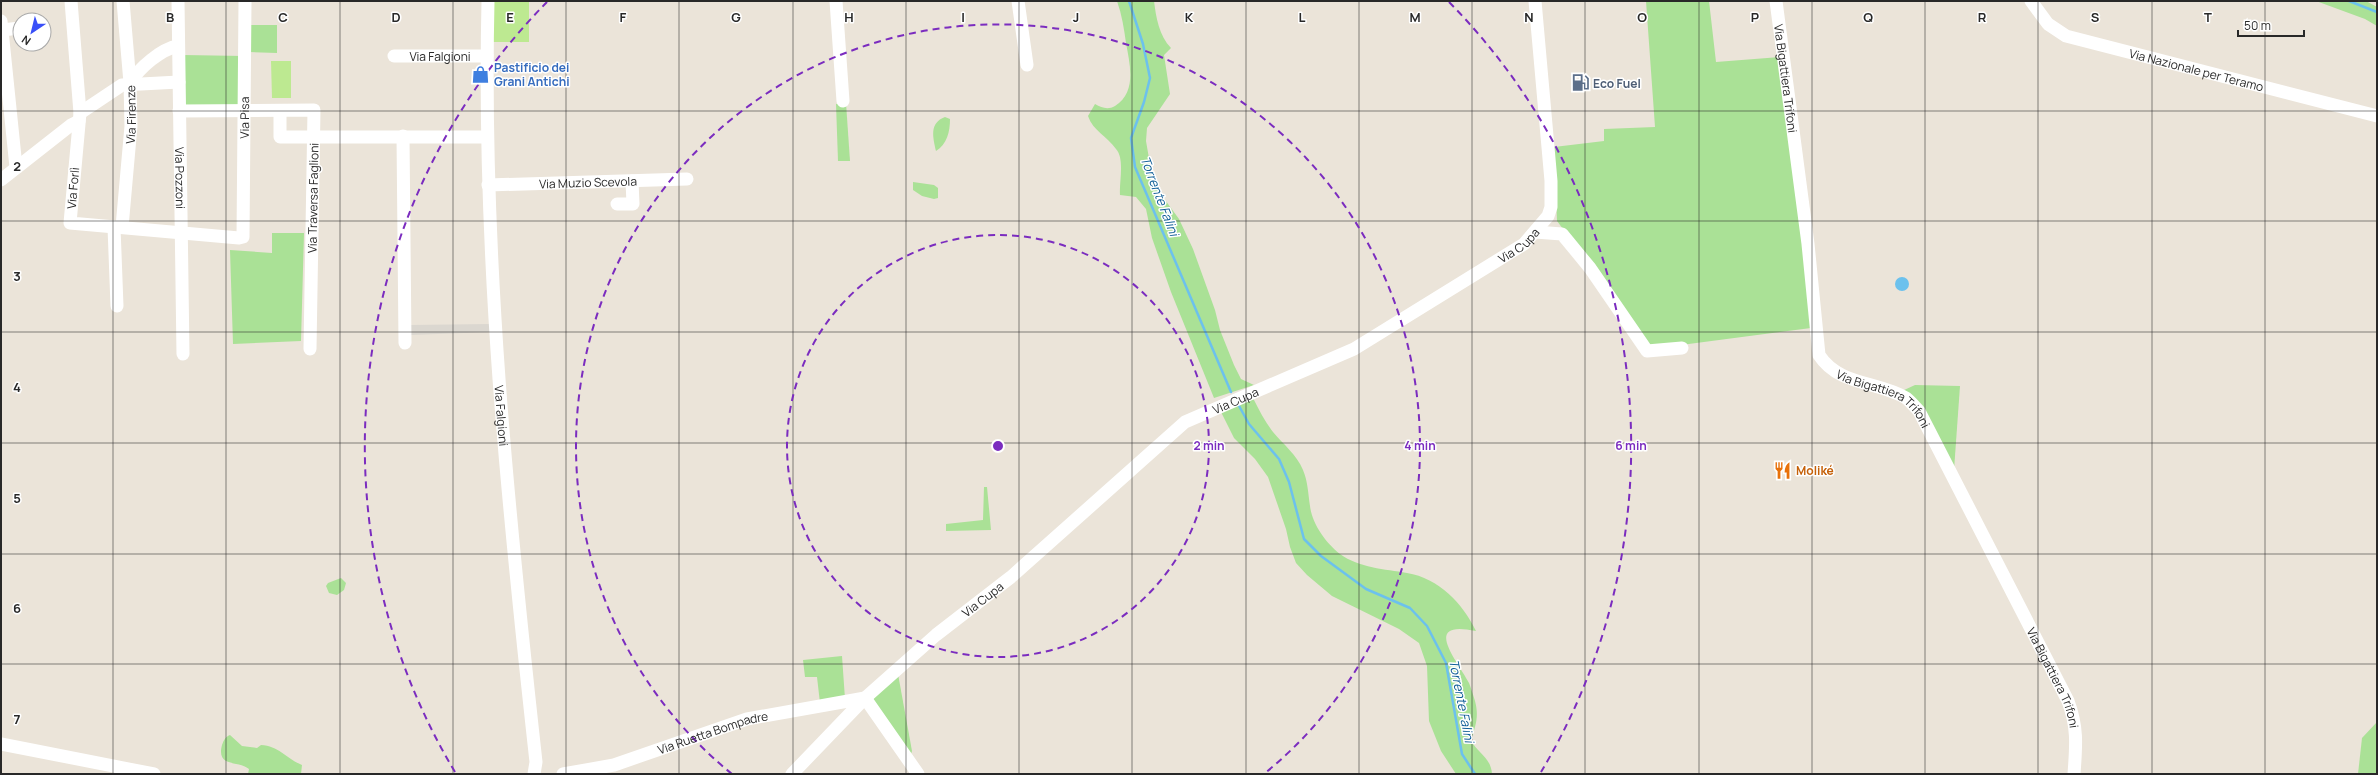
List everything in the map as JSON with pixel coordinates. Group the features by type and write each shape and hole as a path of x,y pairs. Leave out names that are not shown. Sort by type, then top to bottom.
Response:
{"street":[{"name":"Via Forlì","path":"71,1 80,117 70,223 239,238 243,237 244,235"},
{"name":"Via Firenze","path":"116,306 118,227 131,126 130,83 123,1"},
{"name":"Via Pozzoni","path":"178,1 182,354"},
{"name":"Via Pisa","path":"244,235 246,111 245,1"},
{"name":"Via Falgioni","path":"488,1 488,185 496,346 513,553 536,762 534,774"},
{"path":"836,1 843,101"},
{"path":"1018,1 1027,65"},
{"name":"Via Cupa","path":"792,774 865,698 936,635 1011,577 1186,422 1354,349 1524,244 1548,216 1551,207 1551,181 1535,1"},
{"name":"Via Bigattiera Trifoni","path":"1776,1 1808,244 1819,355 1823,362 1837,372 1855,382 1896,393 1907,399 1919,411 2068,701 2076,721 2077,737 2074,774"},
{"name":"Via Nazionale per Teramo","path":"2031,1 2048,24 2066,36 2377,116"},
{"path":"12,27 1,26 16,167"},
{"path":"130,83 137,72 169,49 178,46"},
{"name":"Via Falgioni","path":"394,56 487,56"},
{"path":"1,180 122,84 179,82"},
{"path":"179,111 246,111 280,110 314,110 314,136 280,137 280,110"},
{"name":"Via Traversa Faglioni","path":"310,350 314,136 487,137"},
{"path":"403,136 405,343"},
{"name":"Via Muzio Scevola","path":"488,185 687,179"},
{"path":"617,204 633,204 632,181"},
{"path":"1535,232 1562,234 1590,268 1647,351 1682,348"},
{"path":"865,698 918,774"},
{"name":"Via Ruetta Bompadre","path":"563,774 614,765 747,719 865,698"},
{"path":"1,744 154,774"}],"green space":[{"path":"493,1 529,1 529,42 493,42"},
{"path":"1117,1 1154,1 1157,20 1161,32 1171,48 1164,55 1170,94 1147,128 1146,141 1151,170 1160,193 1179,219 1193,249 1215,310 1220,330 1234,365 1241,379 1254,385 1214,398 1171,292 1152,238 1146,209 1136,197 1120,195 1121,165 1119,153 1112,144 1093,126 1088,116 1095,104 1105,108 1115,106 1127,93 1129,86 1129,60 1123,22"},
{"path":"1646,1 1709,1 1716,62 1781,57 1793,150 1811,328 1681,345 1650,345 1557,221 1554,147 1604,141 1604,129 1655,127"},
{"path":"2316,1 2366,1 2377,7 2377,26 2365,19"},
{"path":"249,25 277,25 277,53 249,52"},
{"path":"183,55 244,56 245,108 184,109"},
{"path":"271,61 291,61 291,98 272,98"},
{"path":"846,103 850,161 838,161 836,104"},
{"path":"945,117 950,119 948,133 943,145 936,151 933,136 934,127 936,123"},
{"path":"913,182 934,185 938,188 938,198 934,199 922,196 913,190"},
{"path":"272,233 304,233 301,341 233,344 230,250 272,253"},
{"path":"1915,385 1960,386 1954,470 1902,391"},
{"path":"1253,398 1270,428 1294,455 1303,470 1308,488 1311,513 1320,533 1330,544 1340,554 1355,562 1372,567 1407,573 1429,580 1449,594 1471,621 1476,631 1459,629 1450,631 1446,636 1447,644 1469,683 1475,701 1477,711 1471,740 1489,763 1492,774 1456,774 1441,751 1429,721 1427,666 1419,643 1399,629 1332,596 1307,575 1296,563 1268,477 1255,459 1234,438 1221,412"},
{"path":"984,487 987,487 991,530 946,531 946,524 983,520"},
{"path":"341,578 346,583 344,590 337,595 329,593 326,586 328,583"},
{"path":"842,656 845,699 820,703 817,677 805,677 803,660"},
{"path":"898,674 912,751 910,757 870,700"},
{"path":"2377,722 2377,774 2358,774 2362,738"},
{"path":"230,735 242,746 257,748 261,745 278,750 302,765 301,774 248,774 249,769 229,762 222,757 222,745 225,739"}],"shaded area":[{"path":"490,324 490,332 411,335 410,325"}],"water":[{"path":"1899,277 1905,277 1909,281 1909,287 1905,291 1899,291 1895,287 1895,281"}],"waterway":[{"name":"Torrente Falini","path":"1129,1 1143,44 1150,78 1144,102 1131,138 1135,167 1231,392"},
{"path":"2349,1 2377,12"},
{"name":"Torrente Falini","path":"1238,404 1249,424 1279,459 1289,482 1304,539 1321,556 1366,589 1410,608 1427,626 1446,663 1462,754 1475,774"}],"place":[{"name":"Pastificio dei Grani Antichi","path":"481,74"},
{"name":"Eco Fuel","path":"1580,83"},
{"name":"Moliké","path":"1783,470"}]}
